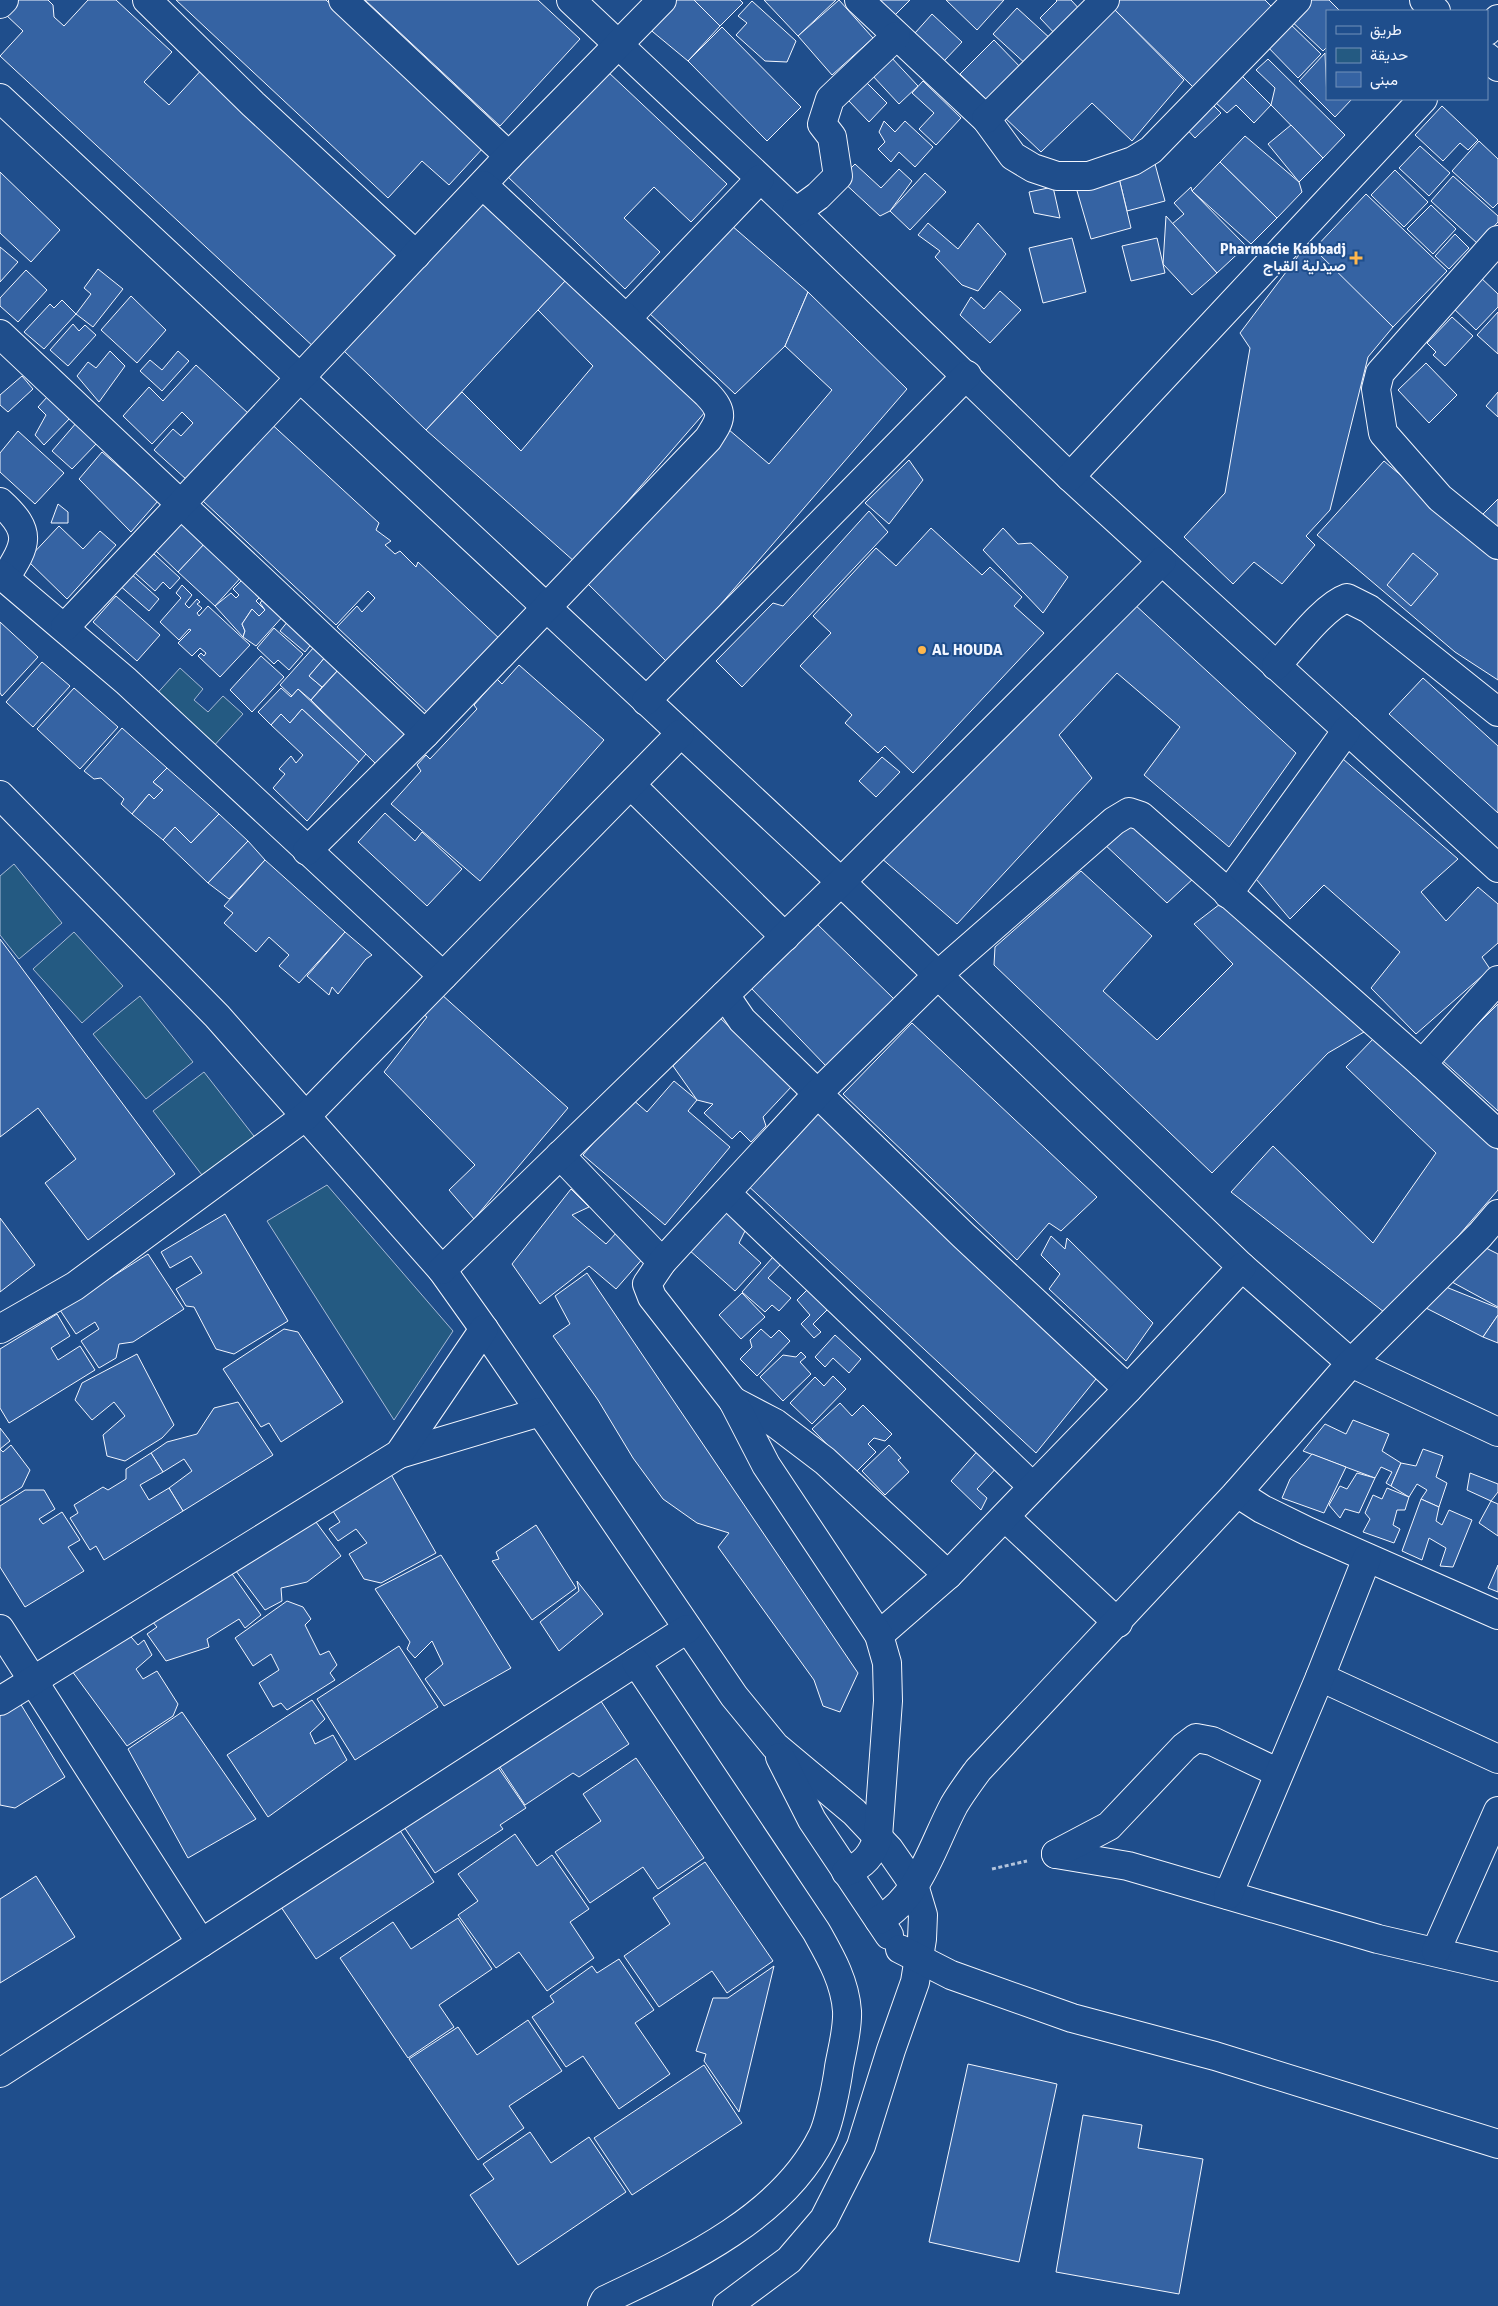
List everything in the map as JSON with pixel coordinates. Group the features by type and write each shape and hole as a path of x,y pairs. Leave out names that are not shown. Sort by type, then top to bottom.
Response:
{"street":[{"path":"0,4 4,0"},
{"path":"147,0 253,104 416,256"},
{"path":"343,0 509,156"},
{"path":"571,0 796,212 1070,477 1498,868"},
{"path":"65,627 509,156 662,0"},
{"path":"859,0 986,119 1013,156 1033,168 1057,176 1088,176 1133,161 1151,150 1297,0"},
{"path":"986,119 1106,0"},
{"path":"1424,0 1435,10"},
{"path":"1488,30 1498,20"},
{"path":"796,212 818,196 838,176 832,137 822,124 830,99 896,36"},
{"path":"1488,58 1498,68"},
{"path":"0,98 939,974 1242,1267 1351,1364 1498,1432"},
{"path":"1070,477 1422,100"},
{"path":"627,318 760,179"},
{"path":"307,851 425,734 708,439 718,424 720,413 716,404 627,318 483,185"},
{"path":"1498,240 1380,373 1376,389 1383,433 1440,498 1498,544"},
{"path":"0,334 425,734"},
{"path":"646,701 967,376"},
{"path":"0,502 11,512 24,532 21,554 3,576 126,681 443,976"},
{"path":"442,1270 841,882 1162,561"},
{"path":"1276,666 1328,610 1338,601 1347,598 1370,609 1498,712"},
{"path":"1228,894 1347,730"},
{"path":"0,1329 75,1286 306,1116 680,734"},
{"path":"631,785 785,937"},
{"path":"0,795 217,1016 442,1270 734,1696 775,1746 854,1812 889,1848 914,1885 923,1916 891,2050 861,2146 824,2219 789,2260 741,2303"},
{"path":"846,1872 863,1863 873,1851 878,1837 888,1701 887,1663 879,1635 766,1465 733,1401 652,1297 647,1284 662,1262 818,1093 939,974 1122,815 1129,812 1142,816 1422,1064 1498,1134"},
{"path":"1422,1064 1498,980"},
{"path":"725,995 742,1020 963,1235 1128,1389"},
{"path":"560,1155 662,1262"},
{"path":"726,1193 1033,1487"},
{"path":"879,1920 896,1909 914,1885 955,1803 978,1770 1238,1493 1351,1364 1489,1240 1498,1214"},
{"path":"879,1635 948,1575 1128,1389 1242,1267"},
{"path":"399,1454 484,1329"},
{"path":"733,1401 775,1423 825,1461 948,1575"},
{"path":"0,1701 399,1454 540,1412"},
{"path":"1238,1493 1262,1509 1498,1616"},
{"path":"1005,1517 1118,1623"},
{"path":"1228,1895 1320,1677 1367,1558"},
{"path":"0,1629 201,1943"},
{"path":"0,2072 687,1629"},
{"path":"602,2306 605,2300 662,2273 725,2237 788,2188 823,2136 838,2075 847,2012 839,1972 816,1931 636,1662"},
{"path":"1320,1677 1498,1759"},
{"path":"1056,1854 1108,1826 1184,1747 1196,1738 1212,1741 1279,1772"},
{"path":"775,1746 812,1820 879,1920 911,1963 951,1975 1072,2018 1215,2056 1498,2144"},
{"path":"1436,1951 1498,1811"},
{"path":"1056,1854 1128,1866 1378,1939 1498,1967"}],"path":[{"path":"992,1870 1056,1854"}],"green space":[{"path":"180,668 203,689 194,700 208,712 223,696 243,714 211,749 153,698"},
{"path":"14,864 62,923 19,959 0,935 0,876"},
{"path":"74,932 123,986 82,1023 33,969"},
{"path":"140,996 193,1062 146,1099 93,1034"},
{"path":"204,1072 257,1140 205,1179 153,1111"},
{"path":"327,1185 453,1331 394,1420 267,1221"}],"building":[{"path":"18,0 48,0 53,5 54,17 64,26 88,0 116,0 172,52 144,82 169,105 206,65 406,251 316,349 0,56 23,31 5,14"},
{"path":"176,0 326,0 484,147 449,185 422,161 388,198"},
{"path":"365,0 538,0 580,39 500,126"},
{"path":"672,0 694,0 720,26 688,61 647,27"},
{"path":"694,0 740,0 743,3 720,26"},
{"path":"764,0 836,0 798,36"},
{"path":"839,0 873,38 832,75 798,36"},
{"path":"872,0 910,0 891,19"},
{"path":"946,0 1004,0 977,30"},
{"path":"1056,0 1071,0 1083,13 1058,37 1040,18"},
{"path":"1118,0 1265,0 1272,7 1193,87 1112,7"},
{"path":"1302,0 1329,0 1339,10 1326,10 1326,48 1323,51 1286,16"},
{"path":"752,1 796,41 787,62 765,61 736,35 747,23 738,16"},
{"path":"1112,7 1184,80 1132,141 1092,103 1041,152 1003,116"},
{"path":"1017,8 1052,40 1028,66 993,34"},
{"path":"932,14 962,42 944,61 915,33"},
{"path":"1284,18 1321,54 1298,78 1262,41"},
{"path":"722,27 801,107 767,141 688,61"},
{"path":"994,40 1024,71 991,104 960,74"},
{"path":"1325,53 1326,100 1351,100 1335,117 1299,81"},
{"path":"890,56 918,86 899,104 871,74"},
{"path":"1268,59 1345,135 1323,158 1271,105 1275,88 1256,70"},
{"path":"607,71 727,184 691,222 654,187 624,218 660,252 625,289 507,176"},
{"path":"1240,74 1271,105 1254,123 1236,105 1227,113 1214,101"},
{"path":"923,81 961,118 936,145 919,129 934,113 912,93"},
{"path":"866,82 887,103 869,122 848,100"},
{"path":"1209,101 1221,113 1195,138 1184,126"},
{"path":"1442,106 1478,140 1468,150 1460,143 1443,161 1415,135"},
{"path":"884,121 895,132 905,121 933,147 915,167 899,152 891,162 878,149 885,142 879,132"},
{"path":"1291,125 1323,158 1299,182 1268,144"},
{"path":"1245,136 1299,182 1302,192 1277,218 1220,162"},
{"path":"1479,141 1498,159 1498,203 1493,208 1452,171"},
{"path":"1420,146 1450,173 1429,196 1399,168"},
{"path":"1220,162 1277,218 1251,244 1192,191"},
{"path":"855,164 881,188 899,169 912,181 890,211 880,216 840,179"},
{"path":"1155,164 1165,201 1127,211 1118,174"},
{"path":"1395,170 1428,202 1404,227 1371,195"},
{"path":"0,172 60,230 31,262 0,233"},
{"path":"925,173 946,192 910,230 890,211"},
{"path":"1118,174 1131,228 1091,239 1075,184"},
{"path":"1453,176 1498,216 1498,222 1478,244 1431,201"},
{"path":"1053,187 1060,218 1034,213 1029,192"},
{"path":"1191,187 1192,191 1246,246 1217,273 1172,224 1184,214 1174,203"},
{"path":"1366,194 1447,271 1393,327 1313,250"},
{"path":"486,200 566,280 426,430 343,350"},
{"path":"1431,205 1456,229 1433,254 1407,229"},
{"path":"1166,216 1217,273 1192,295 1163,264"},
{"path":"928,223 958,249 978,223 1006,254 978,291 962,285 935,257 940,251 918,235"},
{"path":"731,225 808,292 785,346 735,394 648,312"},
{"path":"1455,234 1469,248 1449,269 1435,256"},
{"path":"1072,238 1086,292 1043,303 1029,248"},
{"path":"1157,238 1165,273 1131,281 1122,246"},
{"path":"1308,243 1393,327 1368,357 1330,510 1306,536 1315,545 1282,584 1254,562 1233,584 1184,537 1225,493 1250,348 1240,333"},
{"path":"0,247 18,262 0,282"},
{"path":"98,269 123,289 93,327 76,314 91,294 84,288"},
{"path":"26,270 47,290 18,322 0,306 0,298"},
{"path":"1479,276 1498,294 1498,307 1476,330 1451,306"},
{"path":"566,280 706,411 575,562 426,430 462,392 521,451 593,366 538,310"},
{"path":"1000,291 1021,310 990,343 960,315 971,297 984,309"},
{"path":"808,292 907,389 669,664 585,581 728,429 769,464 832,390 785,346"},
{"path":"131,296 166,330 137,363 101,330"},
{"path":"62,300 76,314 44,349 24,332 50,304 54,308"},
{"path":"1498,312 1498,354 1477,335"},
{"path":"1452,317 1473,336 1445,366 1433,355 1436,352 1427,343"},
{"path":"73,324 79,331 85,325 96,335 68,366 50,350"},
{"path":"110,351 125,366 99,402 77,376 88,362 96,368"},
{"path":"178,351 189,361 162,391 140,371 150,360 162,370"},
{"path":"1426,363 1457,395 1429,423 1398,390"},
{"path":"196,365 249,414 187,480 154,450 173,429 181,436 193,423 182,412 152,444 123,416 149,387 163,401"},
{"path":"22,376 33,389 8,412 0,405 0,395"},
{"path":"1498,392 1498,417 1486,406"},
{"path":"48,396 71,417 44,445 35,435 46,415 38,407"},
{"path":"266,419 379,523 376,530 391,541 385,545 395,554 400,551 416,567 418,562 502,641 431,716 337,627 357,606 362,612 375,598 368,591 336,625 203,501"},
{"path":"77,422 97,443 72,469 52,451"},
{"path":"18,431 64,473 35,504 0,472 0,453"},
{"path":"102,452 158,501 131,532 79,479"},
{"path":"909,460 923,480 889,524 865,503"},
{"path":"1384,461 1498,558 1498,680 1455,652 1317,535"},
{"path":"1498,499 1498,528 1483,514"},
{"path":"58,504 68,512 68,523 51,523"},
{"path":"869,511 888,532 742,687 716,661 773,603 783,606"},
{"path":"182,521 207,541 178,572 156,551"},
{"path":"59,526 83,549 100,531 116,545 67,599 27,560"},
{"name":"AL HOUDA","path":"931,528 982,575 990,567 1022,597 1014,606 1044,633 913,773 885,746 878,753 845,723 852,715 800,666 831,633 813,616 876,548 896,566"},
{"path":"1003,528 1018,544 1031,543 1068,577 1043,613 983,550"},
{"path":"207,541 244,574 215,606 178,572"},
{"path":"1413,553 1438,574 1411,606 1387,585"},
{"path":"154,554 180,578 170,589 163,582 155,591 135,573"},
{"path":"129,572 159,599 149,611 118,584"},
{"path":"245,577 263,594 256,601 265,610 259,616 252,609 242,624 245,631 243,637 215,606 231,593 236,598 239,595 233,589"},
{"path":"182,585 192,595 185,604 189,608 197,599 200,602 197,604 202,608 197,613 199,616 208,606 250,645 220,677 198,656 201,653 204,656 206,653 200,648 192,656 178,643 191,630 189,629 179,640 160,622 181,598 176,593"},
{"path":"116,596 160,635 137,661 93,622"},
{"path":"265,597 285,614 256,646 243,637 245,631 242,624 252,609 259,616 265,610 260,603"},
{"path":"1133,603 1296,753 1229,847 1144,775 1180,727 1117,673 1059,735 1092,778 957,924 880,857"},
{"path":"288,621 313,642 305,652 280,631"},
{"path":"0,622 38,657 2,696 0,693"},
{"path":"274,628 303,654 289,670 278,660 274,664 257,648"},
{"path":"315,646 327,655 309,676 322,687 311,700 298,689 292,696 280,685"},
{"path":"327,655 340,668 322,687 309,676"},
{"path":"261,656 284,677 252,712 230,690"},
{"path":"42,662 70,686 33,727 6,702"},
{"path":"519,665 604,740 480,881 391,804 421,771 417,765 426,755 430,759 477,709 474,705 497,679 502,684"},
{"path":"340,668 409,735 379,767 311,700"},
{"path":"1423,678 1498,746 1498,813 1389,714"},
{"path":"74,688 118,727 80,769 37,729"},
{"path":"281,688 291,697 298,689 366,754 359,762 302,709 290,723 281,714 271,725 258,712"},
{"path":"302,709 359,762 307,821 273,788 285,774 279,769 291,756 296,763 303,755 271,725 281,714 290,723"},
{"path":"122,728 167,768 153,782 163,790 154,799 149,794 132,814 121,804 124,799 101,778 94,779 84,771"},
{"path":"882,757 900,772 876,797 859,781"},
{"path":"1343,759 1458,859 1421,892 1446,921 1478,887 1498,904 1498,943 1482,957 1490,969 1416,1034 1371,988 1400,952 1324,885 1290,919 1256,879"},
{"path":"167,768 219,814 191,843 175,827 163,840 132,814 149,794 154,799 163,790 153,782"},
{"path":"385,813 415,841 422,832 462,869 427,906 358,842"},
{"path":"219,814 248,841 208,883 163,840 175,827 191,843"},
{"path":"1130,821 1195,877 1167,903 1102,842"},
{"path":"248,841 265,860 229,899 208,883"},
{"path":"265,860 345,932 299,983 279,966 289,955 269,937 256,952 224,923 233,913 224,906"},
{"path":"1081,871 1152,936 1103,991 1157,1040 1233,964 1194,924 1224,901 1364,1032 1328,1053 1212,1173 994,965 995,947"},
{"path":"815,922 894,999 826,1066 750,987"},
{"path":"345,932 372,955 366,959 338,994 332,987 329,995 307,976"},
{"path":"0,939 175,1174 88,1240 45,1183 76,1159 38,1108 0,1137"},
{"path":"441,994 568,1108 474,1219 449,1190 475,1165 384,1072 427,1017 423,1014"},
{"path":"1498,1004 1498,1111 1442,1060"},
{"path":"719,1017 792,1086 763,1117 766,1126 751,1142 740,1131 732,1139 704,1113 713,1104 697,1100 673,1066"},
{"path":"912,1023 1097,1197 1061,1231 1049,1223 1017,1260 843,1094"},
{"path":"1375,1037 1498,1150 1498,1190 1389,1316 1231,1192 1273,1146 1373,1243 1436,1153 1346,1067"},
{"path":"674,1081 697,1100 688,1111 730,1147 665,1225 583,1155 631,1098 647,1112"},
{"path":"818,1114 904,1191 1096,1379 1036,1453 744,1182"},
{"path":"571,1189 589,1207 572,1215 606,1244 618,1231 645,1256 616,1289 589,1266 540,1304 512,1264"},
{"path":"725,1209 746,1229 739,1243 761,1263 735,1291 688,1249"},
{"path":"225,1214 288,1321 234,1354 216,1349 194,1307 186,1306 176,1289 202,1273 191,1256 170,1268 161,1252"},
{"path":"0,1218 35,1265 0,1292"},
{"path":"1051,1236 1065,1249 1067,1238 1153,1323 1126,1361 1049,1289 1060,1274 1041,1255"},
{"path":"1480,1245 1498,1254 1498,1307 1452,1282"},
{"path":"148,1254 184,1309 133,1342 119,1344 116,1358 99,1368 81,1341 99,1329 95,1322 76,1334 60,1310"},
{"path":"773,1257 781,1264 768,1278 791,1298 779,1311 772,1305 765,1312 742,1292"},
{"path":"587,1273 858,1673 840,1712 823,1706 814,1680 718,1547 729,1533 697,1523 663,1499 633,1458 598,1400 553,1336 570,1324 555,1296"},
{"path":"1441,1285 1498,1308 1498,1315 1483,1337 1424,1307"},
{"path":"808,1289 828,1309 813,1324 821,1332 814,1338 801,1324 810,1315 797,1300"},
{"path":"742,1293 765,1317 741,1339 719,1315"},
{"path":"57,1314 70,1336 51,1348 58,1360 80,1346 95,1370 9,1423 0,1408 0,1349"},
{"path":"1498,1315 1498,1343 1483,1337"},
{"path":"284,1329 298,1332 343,1402 281,1442 269,1423 261,1427 223,1369"},
{"path":"761,1329 771,1338 779,1330 790,1341 757,1376 740,1359 752,1347 750,1340"},
{"path":"835,1335 861,1359 849,1373 833,1358 825,1367 815,1357"},
{"path":"801,1352 806,1357 800,1362 811,1374 783,1401 760,1377 783,1355 796,1357"},
{"path":"137,1354 174,1425 162,1438 125,1461 107,1456 103,1435 125,1416 114,1402 92,1420 75,1400 82,1383"},
{"path":"833,1376 846,1389 812,1424 790,1403 815,1377 824,1386"},
{"path":"238,1402 273,1455 183,1511 169,1488 192,1471 184,1459 163,1472 151,1453 167,1442 197,1434 214,1408"},
{"path":"840,1403 852,1416 863,1405 892,1434 885,1441 874,1438 868,1444 876,1452 855,1473 812,1429"},
{"path":"1353,1420 1389,1434 1382,1451 1401,1463 1391,1486 1386,1483 1392,1472 1381,1467 1375,1478 1303,1451 1325,1424 1346,1434"},
{"path":"0,1428 10,1441 0,1449"},
{"path":"11,1445 30,1470 22,1487 0,1501 0,1449 3,1452"},
{"path":"889,1445 901,1458 898,1460 909,1472 885,1495 862,1471"},
{"path":"981,1447 1000,1464 977,1489 987,1498 981,1510 951,1481"},
{"path":"1423,1449 1443,1456 1436,1477 1447,1483 1439,1507 1421,1499 1427,1490 1417,1484 1409,1497 1391,1486 1401,1463 1416,1466"},
{"path":"151,1453 163,1472 140,1485 149,1500 169,1488 183,1511 104,1560 96,1546 90,1550 70,1518 78,1513 74,1505 103,1487 108,1490 126,1479 126,1469"},
{"path":"1312,1454 1346,1467 1324,1513 1282,1498 1290,1479"},
{"path":"388,1469 436,1553 381,1583 364,1579 349,1554 367,1543 356,1529 338,1541 329,1529 340,1522 331,1508"},
{"path":"1357,1473 1375,1478 1359,1513 1345,1509 1340,1518 1329,1505 1340,1486 1347,1489"},
{"path":"1470,1473 1498,1484 1498,1492 1491,1501 1467,1490"},
{"path":"1387,1488 1409,1497 1405,1510 1397,1510 1393,1525 1400,1529 1394,1543 1363,1532 1370,1519 1365,1513 1373,1495 1382,1499"},
{"path":"25,1490 44,1490 55,1509 39,1519 43,1524 62,1512 80,1540 68,1547 84,1571 25,1607 0,1567 0,1506"},
{"path":"1421,1499 1439,1507 1436,1521 1442,1525 1449,1510 1472,1520 1453,1567 1440,1566 1446,1548 1429,1538 1422,1560 1402,1551"},
{"path":"1491,1501 1498,1504 1498,1536 1479,1523"},
{"path":"313,1518 341,1556 307,1582 281,1588 282,1601 265,1610 233,1567"},
{"path":"536,1525 576,1588 532,1620 492,1561 499,1559 496,1552"},
{"path":"441,1555 511,1668 444,1706 425,1679 443,1664 432,1641 415,1658 407,1649 410,1642 375,1589"},
{"path":"1498,1565 1498,1592 1488,1588"},
{"path":"230,1571 261,1615 245,1628 239,1619 207,1639 209,1647 166,1661 147,1634 157,1627 151,1620"},
{"path":"577,1581 603,1614 559,1651 540,1622 579,1591"},
{"path":"287,1601 303,1607 311,1619 305,1625 320,1655 329,1651 337,1665 330,1673 335,1680 287,1710 281,1703 273,1707 259,1683 279,1670 271,1654 253,1666 235,1638"},
{"path":"126,1631 138,1645 144,1640 152,1655 136,1669 143,1679 157,1671 178,1704 173,1716 127,1746 69,1667"},
{"path":"399,1646 438,1707 355,1760 317,1699"},
{"path":"595,1692 629,1744 579,1777 573,1773 525,1805 494,1758"},
{"path":"312,1700 325,1719 310,1733 315,1744 333,1735 347,1760 268,1817 227,1755"},
{"path":"20,1703 65,1777 15,1808 0,1805 0,1715"},
{"path":"182,1712 256,1819 188,1858 128,1749"},
{"path":"636,1758 704,1858 658,1889 643,1867 590,1903 555,1852 601,1821 583,1794"},
{"path":"493,1760 526,1808 500,1825 503,1829 435,1873 400,1821"},
{"path":"397,1826 434,1882 316,1959 279,1904"},
{"path":"515,1834 537,1866 552,1855 589,1909 570,1922 594,1958 547,1991 519,1952 496,1968 458,1915 478,1901 458,1874"},
{"path":"705,1862 773,1961 727,1993 712,1971 659,2007 624,1956 670,1924 653,1898"},
{"path":"36,1876 75,1937 0,1983 0,1899"},
{"path":"458,1918 492,1969 439,2005 454,2027 408,2058 340,1958 393,1922 411,1949"},
{"path":"619,1959 654,2010 635,2023 670,2074 619,2109 583,2056 566,2067 532,2017 554,2002 550,1996 592,1966 597,1973"},
{"path":"774,1966 739,2112 704,2061 706,2054 696,2051 713,1998 728,1998"},
{"path":"528,2020 562,2071 509,2106 524,2128 478,2160 409,2059 458,2027 477,2055"},
{"path":"968,2064 1057,2084 1019,2262 929,2242"},
{"path":"704,2065 742,2123 632,2195 594,2138"},
{"path":"1083,2115 1142,2125 1138,2148 1203,2159 1179,2294 1056,2272"},
{"path":"530,2132 551,2163 589,2137 626,2192 518,2265 470,2195 494,2179 483,2164"}],"place":[{"name":"Pharmacie Kabbadj صيدلية القباج","path":"1356,258"},
{"name":"AL HOUDA","path":"922,650"}]}
